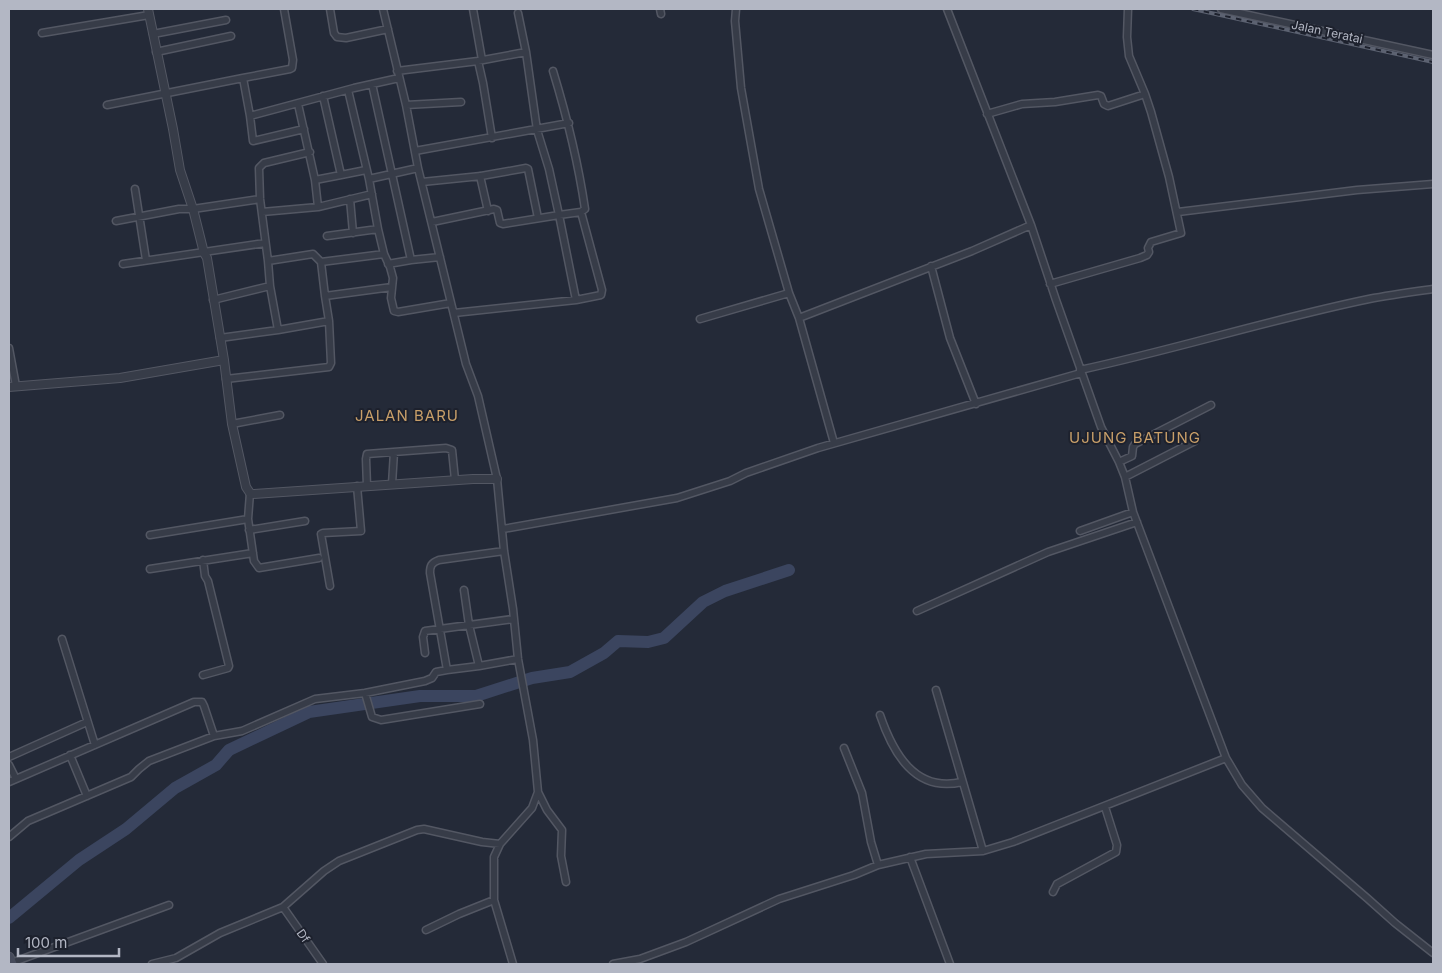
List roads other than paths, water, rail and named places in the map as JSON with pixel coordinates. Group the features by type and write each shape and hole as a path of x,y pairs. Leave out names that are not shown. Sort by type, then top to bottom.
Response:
{"street":[{"path":"107,105 166,95 292,68 293,60 284,9"},
{"path":"330,9 334,33 337,37 346,38 388,29"},
{"path":"383,9 406,106 418,168 451,303 466,364 478,396 498,479 504,551 518,659 533,740 538,792 547,810 563,832 561,854 566,882"},
{"path":"473,9 492,138"},
{"path":"736,9 735,21 741,88 759,189 789,293 799,318 834,443"},
{"path":"947,9 1031,225 1100,427 1125,477 1133,512 1226,758 1242,785 1262,808 1395,923 1433,953"},
{"path":"1050,284 1127,263 1147,255 1150,242 1181,233 1178,212 1145,94 1129,56 1127,37 1128,9"},
{"name":"Jalan Teratai","path":"1221,9 1433,56"},
{"path":"42,33 149,12 180,170 207,258 224,360 232,424 246,487 250,492 254,494 357,486 498,479"},
{"path":"518,13 526,52 537,130 560,215 576,300"},
{"path":"153,34 226,20"},
{"path":"156,52 231,36"},
{"path":"250,116 372,84 398,75 526,52"},
{"path":"432,222 497,210 500,223 503,224 581,212 585,209 579,166 569,122 553,71"},
{"path":"243,78 253,141 304,129"},
{"path":"372,84 412,260"},
{"path":"348,90 369,179 378,229 384,254 393,278 391,298 394,311 398,312 451,303"},
{"path":"987,114 1022,104 1056,102 1098,95 1101,96 1104,104 1108,106 1145,94"},
{"path":"323,96 341,175"},
{"path":"406,106 460,102"},
{"path":"298,104 310,152 318,207"},
{"path":"415,151 537,130 569,122"},
{"path":"278,330 270,286 260,198 259,169 264,163 310,152"},
{"path":"369,179 418,168"},
{"path":"422,182 480,176 526,168 538,218"},
{"path":"315,180 366,170"},
{"path":"480,176 488,211"},
{"path":"1178,212 1367,189 1433,184"},
{"path":"135,189 146,260"},
{"path":"262,212 318,207 372,194"},
{"path":"116,221 140,218 179,209 193,209 260,198"},
{"path":"350,199 353,233"},
{"path":"454,313 599,296 602,293 581,212"},
{"path":"799,318 972,251 1031,225"},
{"path":"328,236 378,229"},
{"path":"122,264 265,243"},
{"path":"226,379 329,367 331,363 329,321 321,262 313,254 268,261"},
{"path":"321,262 384,254"},
{"path":"388,264 440,257"},
{"path":"930,266 950,338 976,404"},
{"path":"213,300 270,286"},
{"path":"325,296 392,287"},
{"path":"503,529 677,498 834,443 976,404 1080,372 1369,299 1433,289"},
{"path":"700,319 789,293"},
{"path":"220,338 329,321"},
{"path":"9,348 12,387 120,378 224,360"},
{"path":"1119,462 1133,455 1132,450 1135,444 1211,405"},
{"path":"232,424 280,415"},
{"path":"1125,477 1195,441"},
{"path":"367,486 366,459 368,454 450,448 452,450 455,480"},
{"path":"392,484 394,452"},
{"path":"330,586 321,534 361,531 357,486"},
{"path":"250,492 249,530 255,564 259,568 319,558"},
{"path":"1080,531 1133,512"},
{"path":"150,536 248,519"},
{"path":"249,530 305,521"},
{"path":"917,611 1048,552 1137,522"},
{"path":"447,670 430,566 438,560 504,551"},
{"path":"150,569 253,553"},
{"path":"203,560 205,576 208,581 229,666 228,668 203,676"},
{"path":"464,590 478,666"},
{"path":"425,653 424,632 440,628 513,619"},
{"path":"62,639 95,745"},
{"path":"9,837 28,821 131,777 139,768 149,762 214,736 242,731 315,699 430,680 436,672 518,659"},
{"path":"936,690 983,850"},
{"path":"365,692 372,717 381,720 480,704"},
{"path":"9,782 198,701 204,706 214,736"},
{"path":"880,715 891,744 904,763 914,772 934,783 944,785 962,782"},
{"path":"9,757 87,722"},
{"path":"844,748 862,793 870,842 878,865"},
{"path":"70,755 87,796"},
{"path":"613,964 640,959 686,942 779,899 878,865 910,857 983,850 1013,842 1226,758"},
{"path":"9,765 16,779"},
{"path":"513,964 494,900 493,864 500,844 532,808 538,792"},
{"path":"1053,892 1057,884 1116,852 1117,845 1105,807"},
{"path":"152,964 176,958 220,933 284,906 324,871 339,861 417,830 500,844"},
{"path":"910,857 950,964"},
{"path":"426,930 458,914 494,900"},
{"path":"11,961 169,905"},
{"name":"Df","path":"284,906 323,964"}],"waterway":[{"path":"9,918 79,860 126,829 175,788 216,765 229,750 309,712 420,696 476,696 532,678 570,672 604,653 618,641 648,642 664,638 703,602 725,591 789,570"}],"railway":[{"path":"1193,9 1433,62"}],"district":[{"name":"JALAN BARU","path":"407,416"},
{"name":"UJUNG BATUNG","path":"1135,438"}]}
